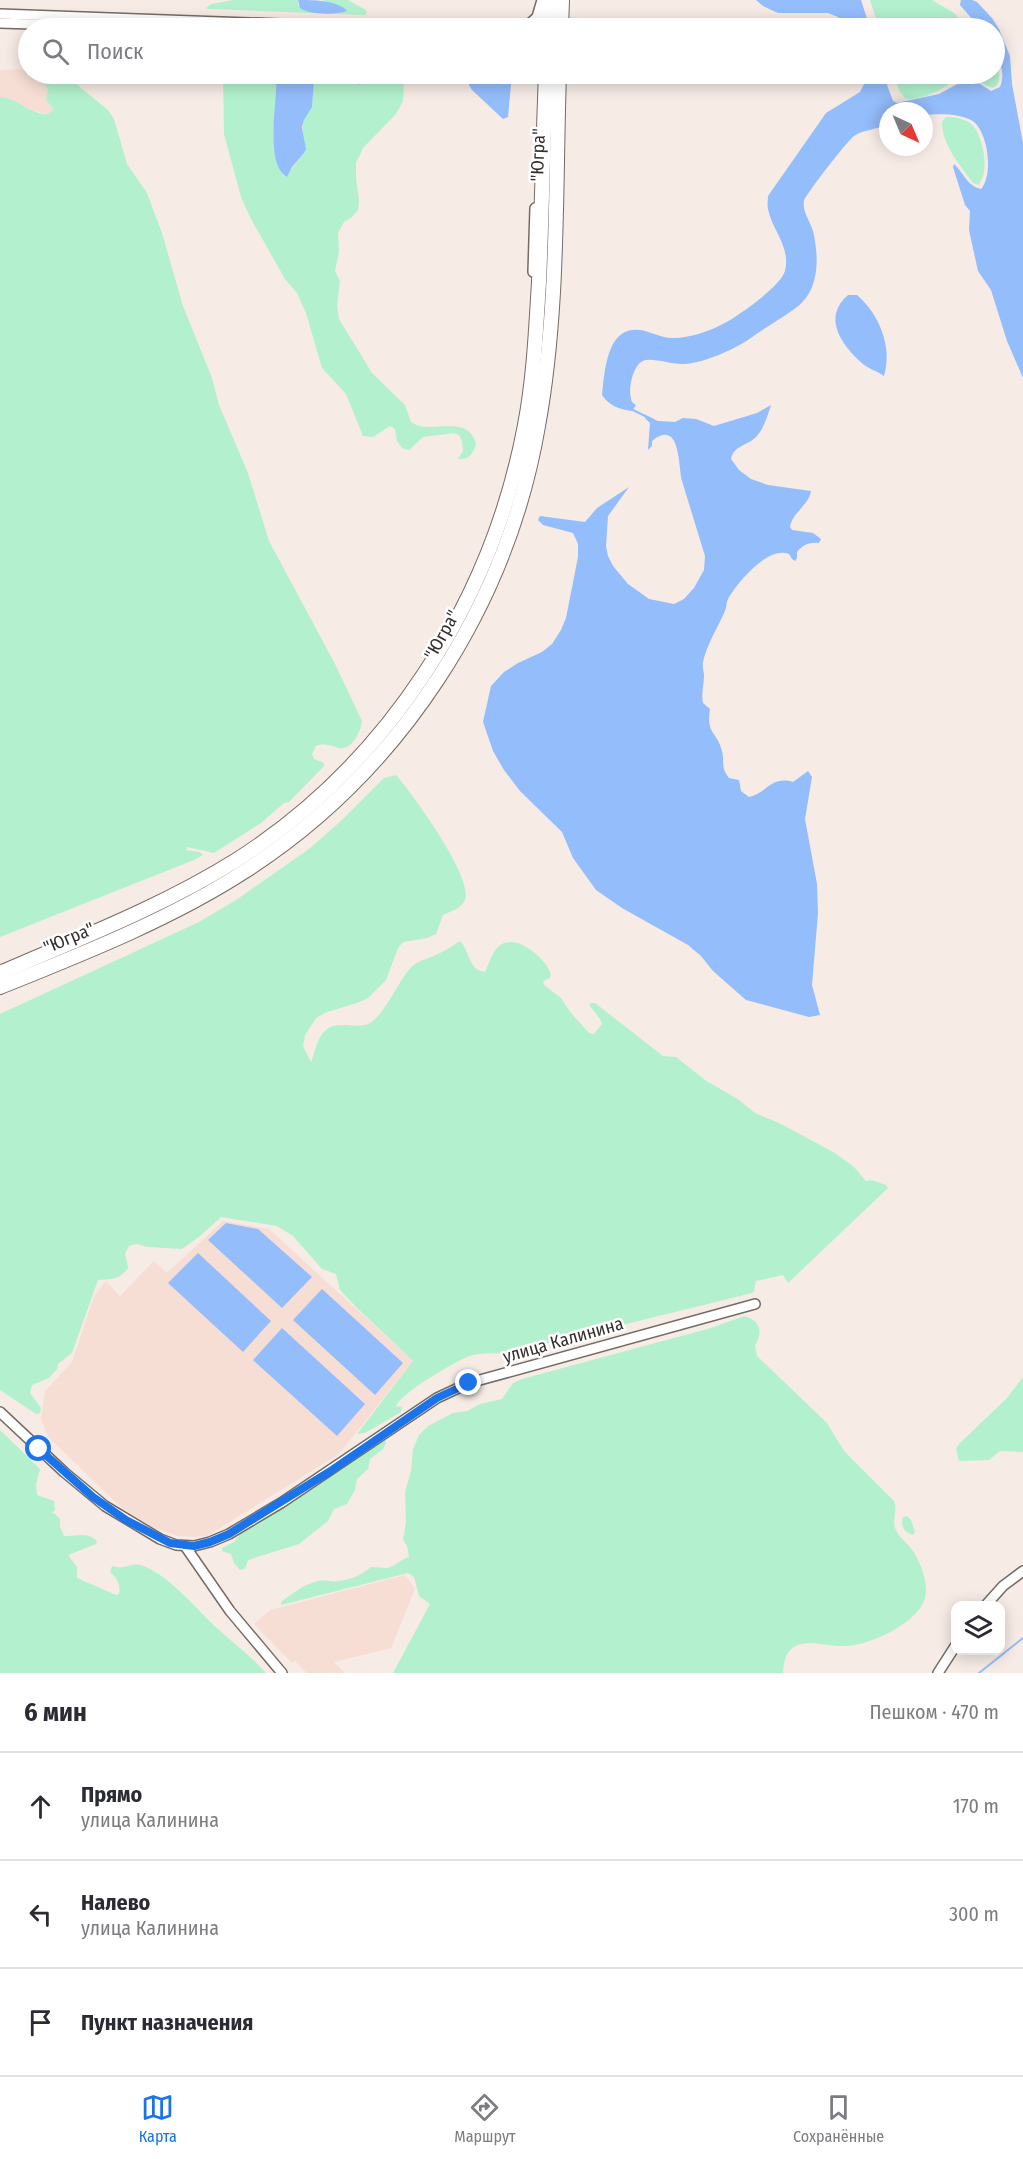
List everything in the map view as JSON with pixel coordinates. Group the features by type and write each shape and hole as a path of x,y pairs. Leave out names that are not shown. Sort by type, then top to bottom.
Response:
{"highway":[{"path":"545,0 547,18"},
{"path":"561,18 562,0"},
{"name":"\"Югра\"","path":"0,973 143,910 189,888 237,860 309,805 382,733 411,695 439,650 489,549 517,463 525,425 535,345 543,84"},
{"name":"\"Югра\"","path":"0,987 162,917 218,887 268,855 320,815 370,767 406,725 440,677 465,633 500,559 523,492 538,428 544,392 550,323 559,84"}],"street":[{"path":"534,18 545,0"},
{"path":"0,14 112,18"},
{"path":"0,22 18,23"},
{"name":"улица Калинина","path":"0,1412 64,1472 105,1506 160,1539 184,1546 210,1542 229,1534 310,1484 452,1390 501,1374 755,1304"},
{"path":"184,1546 230,1611 282,1673"},
{"path":"989,1601 1023,1571"},
{"path":"938,1673 951,1653"}],"shaded area":[{"path":"18,69 18,84 46,84 48,89 46,100 54,109 48,114 27,109 5,97 0,97 0,70"},
{"path":"223,1221 269,1229 413,1361 339,1454 207,1536 178,1536 149,1526 121,1507 48,1437 41,1419 45,1391 72,1362 94,1296 106,1281 120,1296 154,1261 167,1273"},
{"path":"405,1575 415,1589 391,1648 334,1662 345,1673 307,1673 295,1661 292,1663 254,1624 270,1610"}],"green space":[{"path":"233,0 298,0 298,5 335,4 322,0 348,0 366,10 367,13 365,15 206,8 211,4"},
{"path":"870,0 932,0 959,18 876,18"},
{"path":"44,84 76,84 108,110 114,119 127,164 147,193 162,233 183,306 212,378 219,405 248,473 269,541 335,664 362,721 358,735 348,746 339,748 325,744 316,746 312,754 314,759 324,763 324,766 289,802 284,803 261,823 214,853 187,847 186,850 200,852 203,855 0,937 0,97 11,99 35,112 48,114 54,109 46,100 48,89"},
{"path":"223,84 277,84 273,140 278,166 285,177 304,153 303,122 313,101 314,84 404,84 403,101 396,114 363,148 356,163 358,210 344,222 338,233 339,252 335,271 340,281 337,305 339,319 372,373 405,405 411,422 428,427 457,427 472,434 476,444 468,457 458,459 463,451 462,441 459,435 454,433 423,437 409,450 402,448 397,441 395,429 390,426 373,437 363,436 346,394 322,368 306,313 297,293 285,279 251,219 241,197 224,134"},
{"path":"897,84 950,84 932,94 917,98 906,99"},
{"path":"984,84 997,84 993,87"},
{"path":"946,117 967,121 979,135 985,163 982,180 978,185 973,183 948,147 942,122"},
{"path":"396,775 440,836 460,874 465,889 465,900 458,908 443,915 436,934 403,942 398,948 386,980 368,998 316,1018 305,1035 303,1046 311,1062 323,1033 335,1026 362,1026 374,1020 410,968 417,963 460,941 475,968 485,972 499,946 513,942 537,954 543,961 551,974 550,978 543,981 544,985 561,998 589,1033 594,1034 602,1024 590,1006 590,1003 595,1003 663,1056 676,1057 705,1080 739,1100 755,1113 835,1153 854,1167 866,1181 872,1180 888,1188 788,1283 783,1275 756,1281 752,1293 505,1354 472,1355 440,1372 407,1394 396,1406 402,1407 401,1412 365,1433 357,1434 413,1361 340,1290 336,1274 322,1269 293,1236 277,1226 221,1217 182,1249 136,1244 129,1246 125,1253 128,1268 125,1272 115,1278 98,1280 72,1353 58,1364 57,1369 49,1378 32,1385 30,1393 41,1408 40,1413 36,1414 0,1390 0,1014 199,922 236,900 309,849 384,778"},
{"path":"744,1316 753,1320 758,1327 759,1335 755,1345 757,1356 827,1423 844,1451 894,1501 895,1528 919,1562 924,1575 926,1593 916,1613 895,1630 857,1645 836,1646 805,1643 797,1645 790,1650 785,1659 783,1673 393,1673 430,1604 419,1596 414,1577 408,1573 281,1605 281,1602 289,1596 313,1582 347,1580 371,1567 387,1568 409,1557 403,1540 406,1522 405,1492 411,1471 413,1449 419,1435 428,1426 453,1413 467,1411 480,1404 502,1399 513,1383 522,1379 711,1328"},
{"path":"1023,1377 1023,1452 1000,1451 989,1460 959,1461 956,1449 959,1444 1007,1398"},
{"path":"0,1430 40,1469 36,1484 37,1495 54,1501 55,1510 52,1513 60,1519 60,1527 64,1536 85,1535 97,1541 96,1544 68,1555 77,1567 77,1578 116,1595 119,1594 119,1585 110,1572 112,1566 139,1565 153,1570 266,1673 0,1673"},
{"path":"382,1440 386,1443 383,1449 370,1459 368,1469 357,1479 355,1490 347,1504 334,1509 328,1521 299,1544 248,1560 245,1569 240,1570 231,1554 222,1551 222,1548 234,1542 244,1529"},
{"path":"907,1516 915,1532 913,1535 902,1526 903,1517"}],"water":[{"path":"298,0 331,3 347,11 329,14 310,12 300,8"},
{"path":"756,0 861,0 867,18 839,18 828,13 778,13"},
{"path":"961,0 977,2 992,18 971,18 960,5"},
{"path":"1005,44 1010,56 1012,84 1023,143 1023,378 1007,341 991,290 978,271 969,230 970,211 965,205 953,167 954,164 969,182 981,189 985,182 988,163 982,133 971,120 960,116 933,114 933,102 902,102 939,94 957,84 980,84 991,91 1005,84"},
{"path":"276,84 314,84 312,107 302,127 306,149 287,177 280,169 276,158 274,128"},
{"path":"511,84 508,117 503,119 469,85"},
{"path":"864,84 887,84 895,102 879,102 879,127 854,136 804,201 805,212 813,231 817,262 814,282 805,300 748,340 711,358 684,364 652,360 639,363 631,383 631,400 636,405 632,411 608,402 602,395 605,369 614,343 625,332 638,330 674,338 706,332 748,308 782,278 785,271 785,254 770,217 768,196 826,113 860,92"},
{"path":"848,295 857,295 878,321 887,354 884,376 865,366 848,348 838,331 836,312"},
{"path":"771,405 759,434 735,451 731,459 739,470 751,479 768,485 811,491 790,527 792,530 813,533 821,539 819,543 809,544 797,552 795,561 789,554 781,553 763,560 734,590 728,599 705,655 702,700 710,709 709,724 722,751 725,771 729,778 739,780 741,791 749,797 779,781 793,782 808,771 812,777 805,819 817,884 818,913 812,985 820,1015 809,1017 746,1000 688,945 622,908 596,890 573,858 562,832 520,791 504,770 493,751 483,722 491,686 504,672 542,652 552,644 566,618 578,557 578,544 573,533 543,525 538,520 540,516 585,522 597,508 629,487 608,516 606,546 608,556 628,584 649,599 674,604 684,599 694,588 704,570 705,556 682,481 673,440 668,435 661,436 652,441 652,446 648,450 650,423 644,414 658,421 675,422 683,418 696,419 714,426 757,413"},
{"path":"226,1223 258,1229 312,1277 282,1308 208,1240"},
{"path":"198,1253 271,1321 243,1352 168,1283"},
{"path":"322,1289 403,1363 375,1395 293,1320"},
{"path":"282,1328 365,1404 337,1436 253,1360"}],"waterway":[{"path":"631,409 645,416"},
{"path":"979,1673 1023,1638"}],"route":[{"path":"39,1449 93,1497 126,1520 170,1543 194,1546 229,1534 329,1472 437,1398 469,1383"}]}
